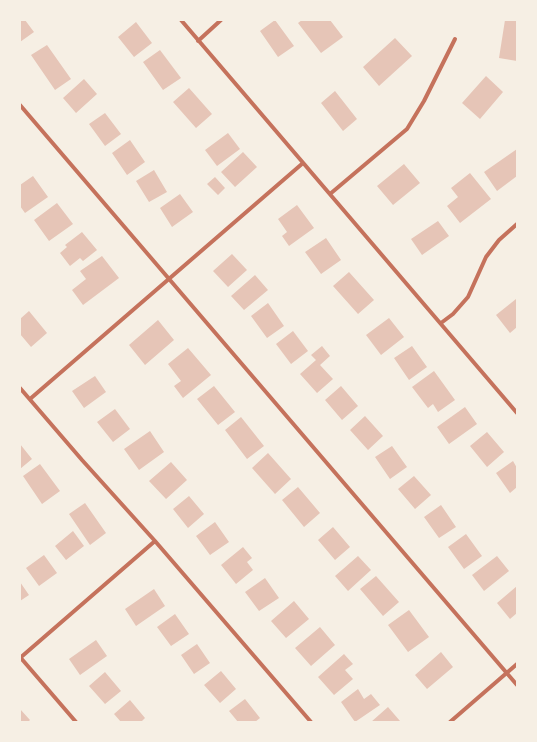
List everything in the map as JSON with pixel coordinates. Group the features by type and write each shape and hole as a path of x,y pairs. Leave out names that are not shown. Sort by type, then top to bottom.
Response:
{"street":[{"path":"180,20 517,413"},
{"path":"198,40 222,20"},
{"path":"330,194 407,128 424,101 455,39"},
{"path":"20,105 517,684"},
{"path":"30,399 303,163"},
{"path":"441,323 453,314 468,297 486,257 499,240 517,224"},
{"path":"20,388 155,541 311,722"},
{"path":"76,722 20,658 155,541"},
{"path":"450,722 517,664"}],"building":[{"path":"20,20 25,20 34,32 20,42"},
{"path":"275,20 294,46 278,57 260,31"},
{"path":"302,20 330,20 343,37 321,53 298,23"},
{"path":"505,20 517,20 517,61 499,58"},
{"path":"136,22 152,43 134,57 118,37"},
{"path":"395,38 412,56 379,86 363,67"},
{"path":"47,45 71,79 55,90 31,55"},
{"path":"160,50 181,78 163,90 143,62"},
{"path":"486,76 503,92 480,119 462,103"},
{"path":"84,79 97,94 76,113 63,98"},
{"path":"189,88 212,114 196,128 173,102"},
{"path":"335,91 357,119 343,131 321,103"},
{"path":"105,113 121,134 105,146 89,124"},
{"path":"228,133 240,149 217,166 205,150"},
{"path":"130,140 145,162 127,175 112,153"},
{"path":"517,149 517,176 497,191 484,172"},
{"path":"243,152 257,167 235,187 221,172"},
{"path":"404,164 420,183 393,205 377,186"},
{"path":"154,170 167,192 149,202 136,181"},
{"path":"470,173 491,199 460,223 447,206 458,197 451,188"},
{"path":"33,176 48,197 25,213 20,206 20,185"},
{"path":"215,177 225,188 218,195 207,184"},
{"path":"180,194 193,212 172,227 160,208"},
{"path":"57,203 73,224 49,241 34,220"},
{"path":"297,205 314,228 289,246 282,236 287,232 278,219"},
{"path":"438,221 449,236 422,255 411,239"},
{"path":"82,232 97,250 83,261 80,258 70,266 60,253 67,247 65,245"},
{"path":"326,238 341,260 321,274 305,252"},
{"path":"232,254 247,270 228,287 213,271"},
{"path":"102,256 119,278 83,305 72,290 86,279 80,271"},
{"path":"349,272 374,300 358,314 333,286"},
{"path":"255,275 268,290 244,310 231,296"},
{"path":"516,299 517,327 510,333 496,315"},
{"path":"268,303 284,326 267,338 251,316"},
{"path":"29,311 47,333 31,347 20,334 20,319"},
{"path":"389,318 404,337 381,355 366,335"},
{"path":"158,320 174,340 145,365 129,345"},
{"path":"293,331 308,351 291,364 276,344"},
{"path":"322,346 330,356 320,365 333,379 317,393 300,374 316,360 311,355"},
{"path":"412,346 427,367 409,380 394,358"},
{"path":"188,348 211,375 183,398 174,386 181,381 168,364"},
{"path":"434,371 455,400 438,412 433,404 428,408 412,387"},
{"path":"95,376 106,392 84,408 72,391"},
{"path":"214,386 235,412 218,425 197,399"},
{"path":"341,386 358,406 342,420 325,400"},
{"path":"465,407 477,424 449,444 437,427"},
{"path":"115,409 130,429 113,442 97,422"},
{"path":"365,416 383,436 368,450 350,430"},
{"path":"241,417 264,446 247,459 225,430"},
{"path":"150,431 164,452 139,470 124,449"},
{"path":"487,432 504,452 487,467 470,446"},
{"path":"20,444 32,459 20,469"},
{"path":"392,446 407,467 390,479 375,457"},
{"path":"268,453 291,479 275,494 252,468"},
{"path":"513,461 517,468 517,487 510,493 496,473"},
{"path":"171,462 187,480 166,499 149,481"},
{"path":"40,464 60,491 42,504 23,476"},
{"path":"414,476 431,495 415,509 398,489"},
{"path":"298,487 320,513 304,527 282,500"},
{"path":"189,496 204,514 188,528 173,509"},
{"path":"85,503 106,533 90,545 69,514"},
{"path":"441,505 456,527 439,538 424,517"},
{"path":"215,522 229,542 210,555 196,536"},
{"path":"333,527 350,547 335,560 318,540"},
{"path":"73,531 84,546 66,560 55,546"},
{"path":"466,534 482,556 464,569 448,547"},
{"path":"243,547 252,558 247,562 253,570 236,584 221,565"},
{"path":"44,555 57,573 39,586 26,568"},
{"path":"358,556 371,570 348,591 335,576"},
{"path":"497,556 509,571 484,591 472,575"},
{"path":"376,576 399,602 383,616 360,589"},
{"path":"265,578 279,598 259,611 245,592"},
{"path":"20,582 29,595 20,601"},
{"path":"517,586 517,613 510,619 497,603"},
{"path":"154,589 165,606 136,626 125,609"},
{"path":"294,601 309,619 286,638 271,621"},
{"path":"409,610 429,637 408,652 388,625"},
{"path":"175,614 189,634 171,646 157,627"},
{"path":"320,627 335,645 311,666 295,648"},
{"path":"96,640 107,656 80,675 69,659"},
{"path":"197,644 210,663 194,674 181,655"},
{"path":"441,652 453,667 427,689 415,675"},
{"path":"344,654 353,664 345,670 353,679 334,695 318,677"},
{"path":"221,671 236,689 220,703 204,685"},
{"path":"105,672 121,691 105,704 89,686"},
{"path":"358,689 364,699 371,694 380,705 355,722 341,702"},
{"path":"245,699 260,718 255,722 238,722 229,711"},
{"path":"130,700 145,718 141,722 121,722 114,714"},
{"path":"388,707 400,722 371,722"},
{"path":"20,709 30,720 28,722 20,722"}]}
